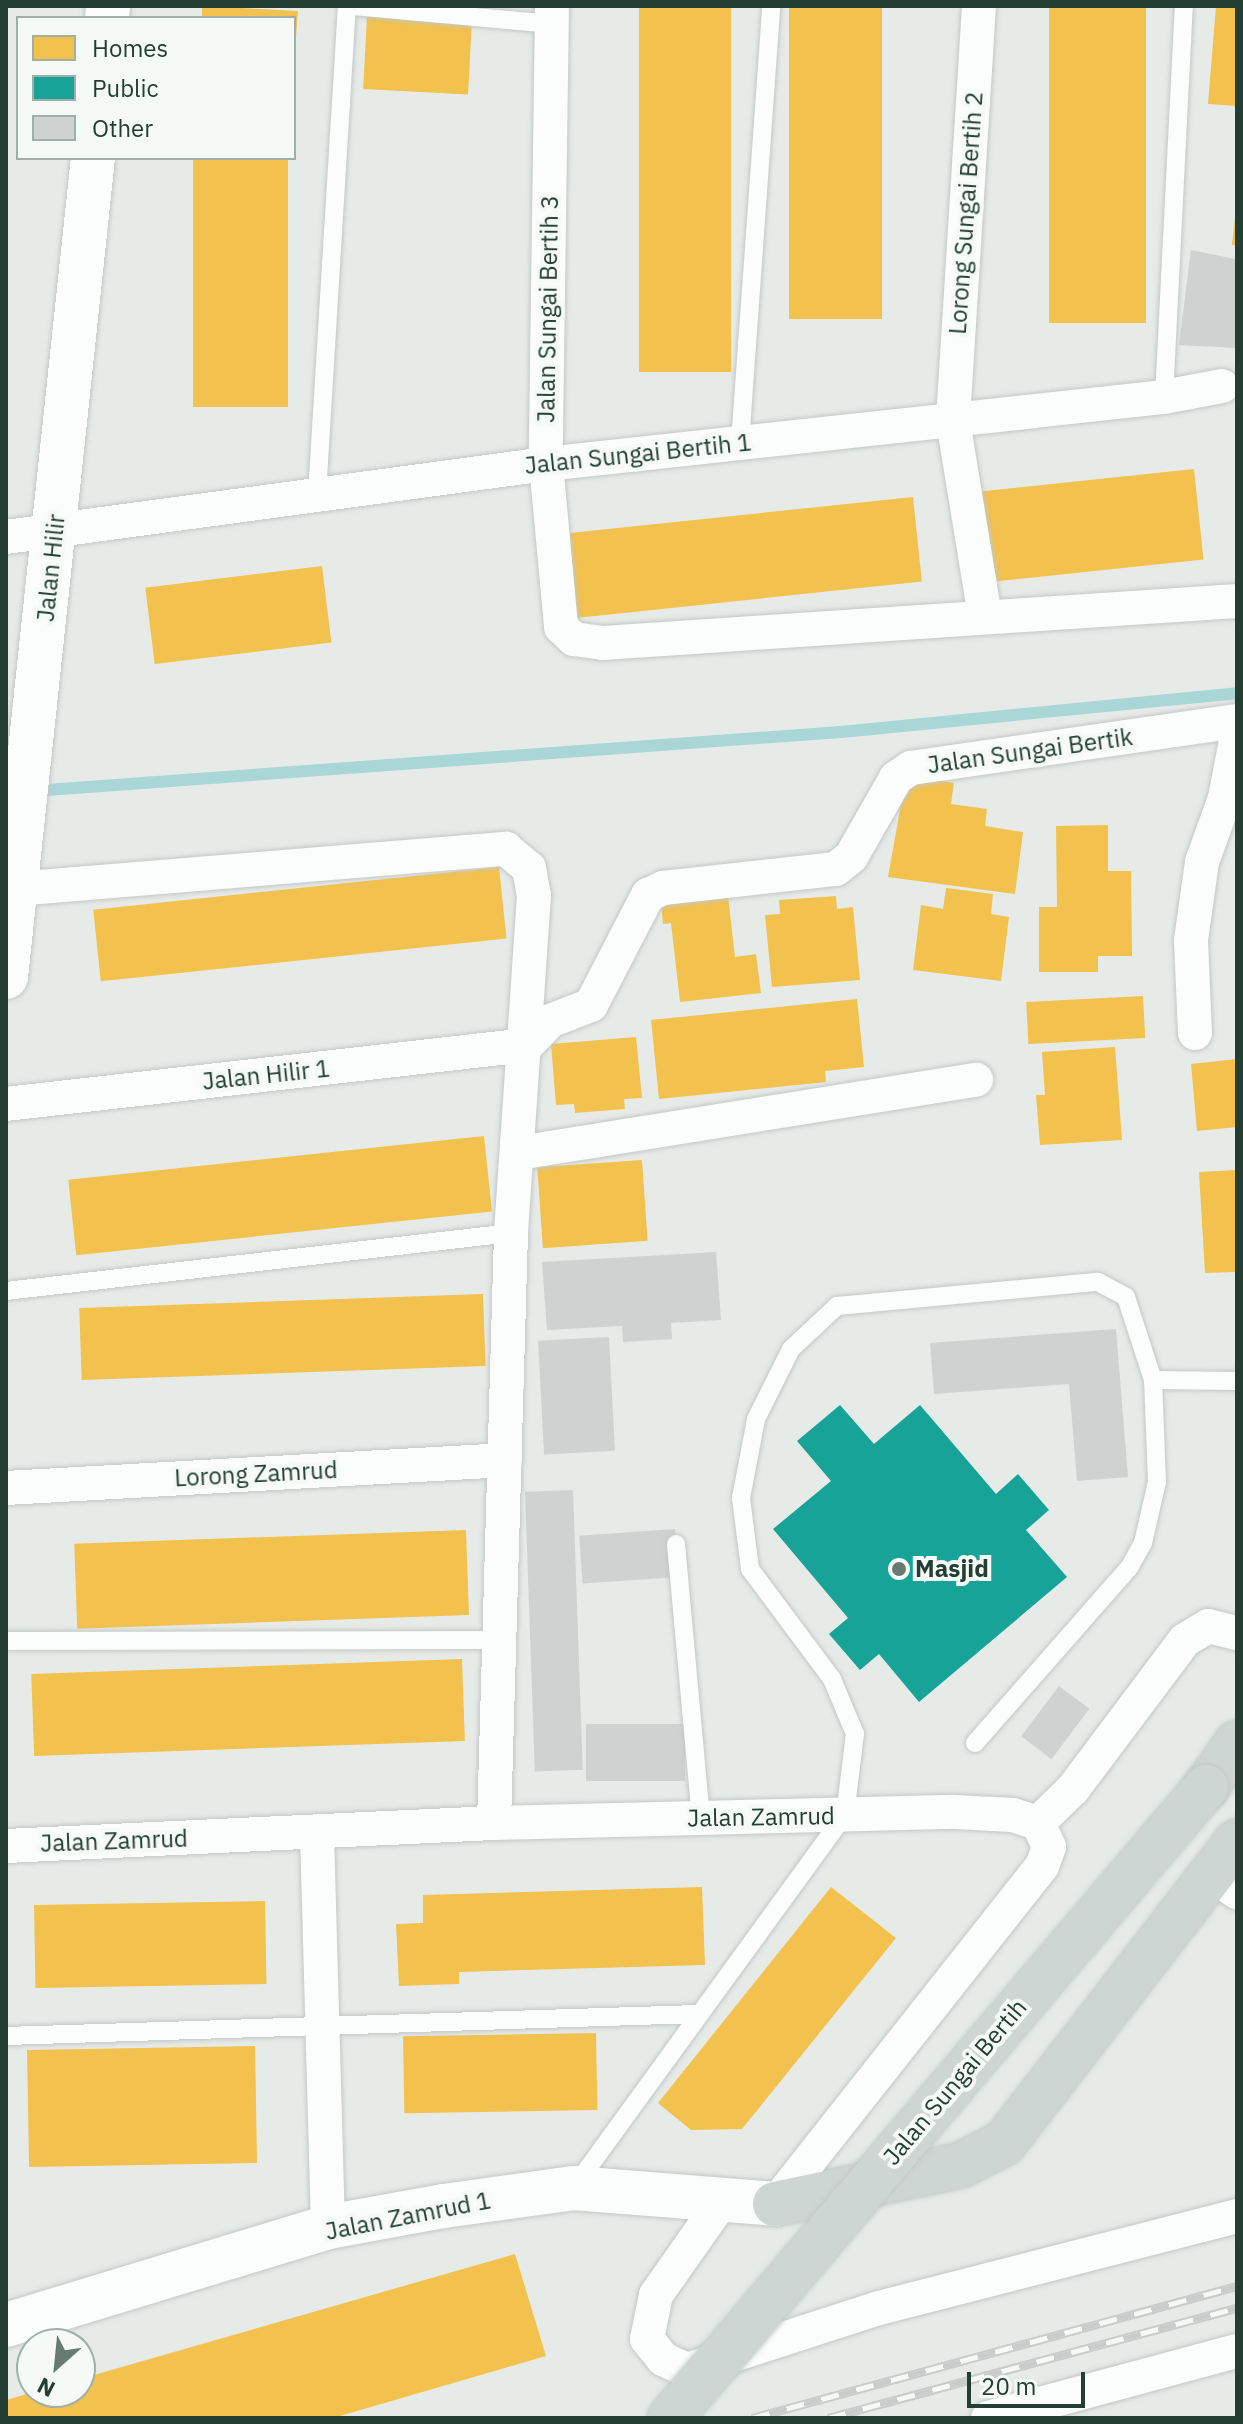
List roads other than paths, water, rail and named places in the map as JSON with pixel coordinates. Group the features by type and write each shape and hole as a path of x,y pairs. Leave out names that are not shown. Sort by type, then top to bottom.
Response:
{"main road":[{"name":"Jalan Sungai Bertih","path":"670,2418 1206,1787 1237,1743"},
{"path":"775,2204 961,2165 1004,2143 1228,1869"}],"street":[{"name":"Lorong Sungai Bertih 2","path":"979,6 953,421 985,616"},
{"name":"Jalan Sungai Bertih 3","path":"552,15 546,464 561,627 584,644 985,616"},
{"name":"Jalan Hilir","path":"6,977 24,769 55,532 93,160"},
{"name":"Jalan Sungai Bertih 1","path":"6,537 546,464 1164,397 1222,386"},
{"path":"985,616 1237,601"},
{"name":"Jalan Sungai Bertik","path":"527,1045 550,1021 591,1005 648,895 663,888 836,869 851,857 896,778 911,768 1237,721"},
{"path":"1195,1033 1191,940 1202,862 1225,798 1237,735"},
{"path":"15,889 506,849 529,868 534,895 527,1045 511,1233 494,1823"},
{"name":"Jalan Hilir 1","path":"6,1104 527,1045"},
{"path":"518,1153 976,1080"},
{"name":"Lorong Zamrud","path":"6,1488 505,1460"},
{"path":"775,2204 1042,1866 1049,1847 1038,1823 1073,1789 1185,1640 1208,1626 1237,1633"},
{"name":"Jalan Zamrud","path":"6,1846 494,1823 955,1812 1013,1815 1038,1823"},
{"path":"317,1833 328,2227"},
{"name":"Jalan Zamrud 1","path":"6,2325 328,2227 573,2188 775,2204"},
{"path":"722,2201 656,2295 647,2339 663,2359 687,2370 879,2308 1237,2216"},
{"path":"988,2418 1237,2351"}],"lane":[{"path":"317,494 347,6"},
{"path":"354,6 552,15"},
{"path":"740,443 771,6"},
{"path":"1164,397 1184,6"},
{"path":"6,1291 511,1233"},
{"path":"573,2188 845,1815 855,1734 832,1679 750,1569 741,1498 756,1419 791,1349 837,1306 1098,1282 1126,1297 1153,1380 1157,1482 1143,1543 1129,1568 975,1743"},
{"path":"1153,1380 1237,1381"},
{"path":"676,1544 701,1818"},
{"path":"6,1641 500,1640"},
{"path":"6,2036 323,2029 700,2014"}],"waterway":[{"path":"33,791 841,732 1237,693"}],"railway":[{"path":"752,2418 1237,2286"},
{"path":"828,2418 1237,2308"}],"place":[{"name":"Masjid","path":"899,1569"}]}
